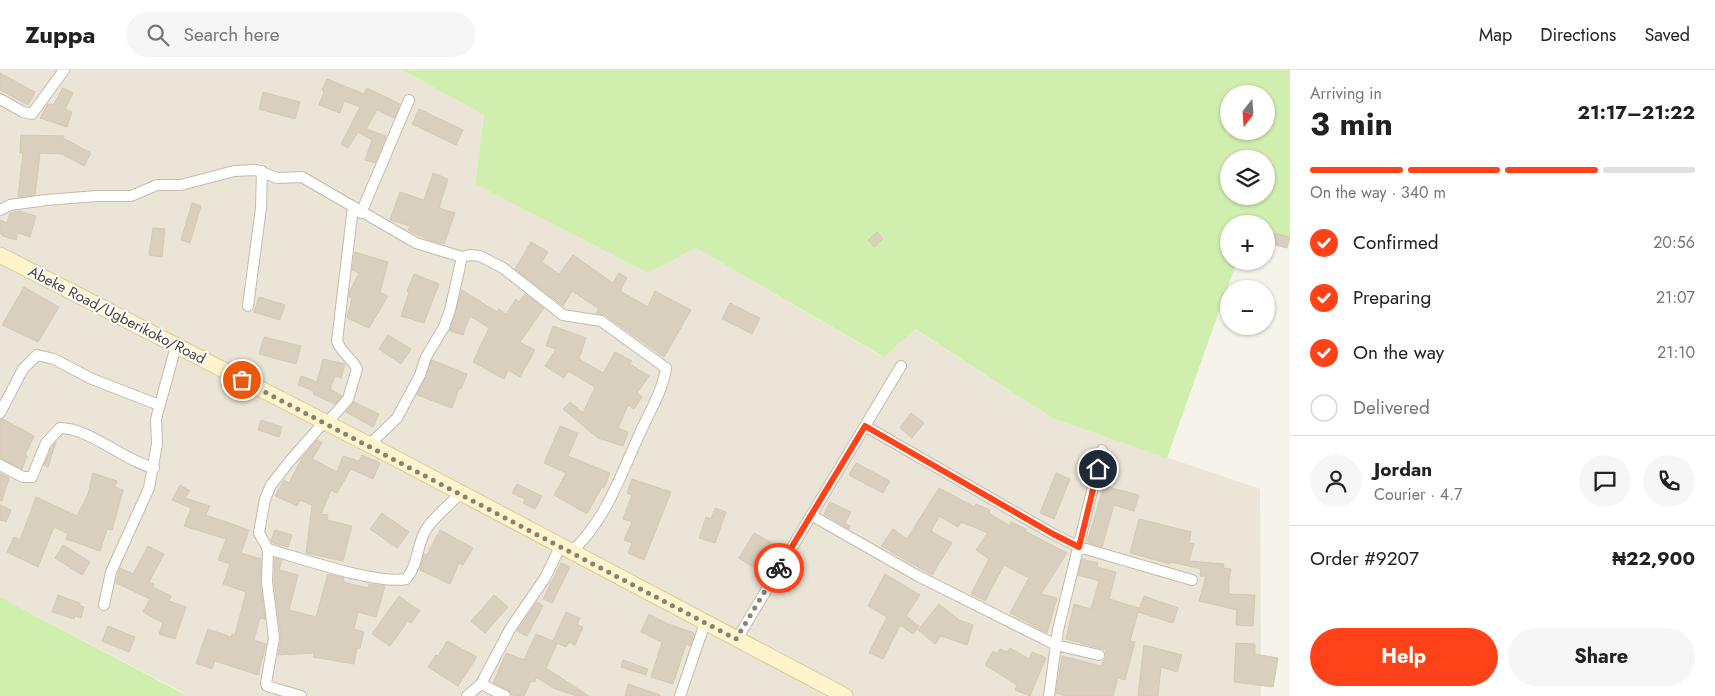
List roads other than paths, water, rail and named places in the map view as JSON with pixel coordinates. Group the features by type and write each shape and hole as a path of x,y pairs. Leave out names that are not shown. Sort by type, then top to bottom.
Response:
{"street":[{"path":"0,99 23,112 32,114 64,70"},
{"path":"301,696 267,686 266,683 274,638 267,582 268,549 259,533 265,499 271,485 289,462 348,399 357,369 354,362 339,348 337,342 357,210 409,100"},
{"path":"0,210 10,206 46,200 97,196 131,196 157,184 181,185 234,171 262,172 277,178 302,177 416,243 462,257 470,255 480,256 503,268 563,315 601,321 666,368 659,393 608,503 590,533 565,549 510,629 481,684 467,696"},
{"path":"248,306 261,208 262,172"},
{"name":"Abeke Road/Ugberikoko/Road","path":"0,255 460,493 845,696"},
{"path":"368,445 397,418 420,375 426,357 444,327 450,310 462,257"},
{"path":"104,605 111,572 149,488 154,468 156,419 176,346"},
{"path":"0,413 23,369 37,355 49,357 92,380 159,405"},
{"path":"736,639 901,366"},
{"path":"865,426 1079,547 1192,580"},
{"path":"0,465 23,477 32,477 46,443 60,428 67,428 104,444 140,465 154,468"},
{"path":"1049,696 1056,644 1102,450"},
{"path":"268,549 369,576 398,581 406,579 415,564 427,528 460,493"},
{"path":"811,515 918,576 1056,644 1099,655"},
{"path":"680,696 705,623"},
{"path":"481,684 505,696"}]}
